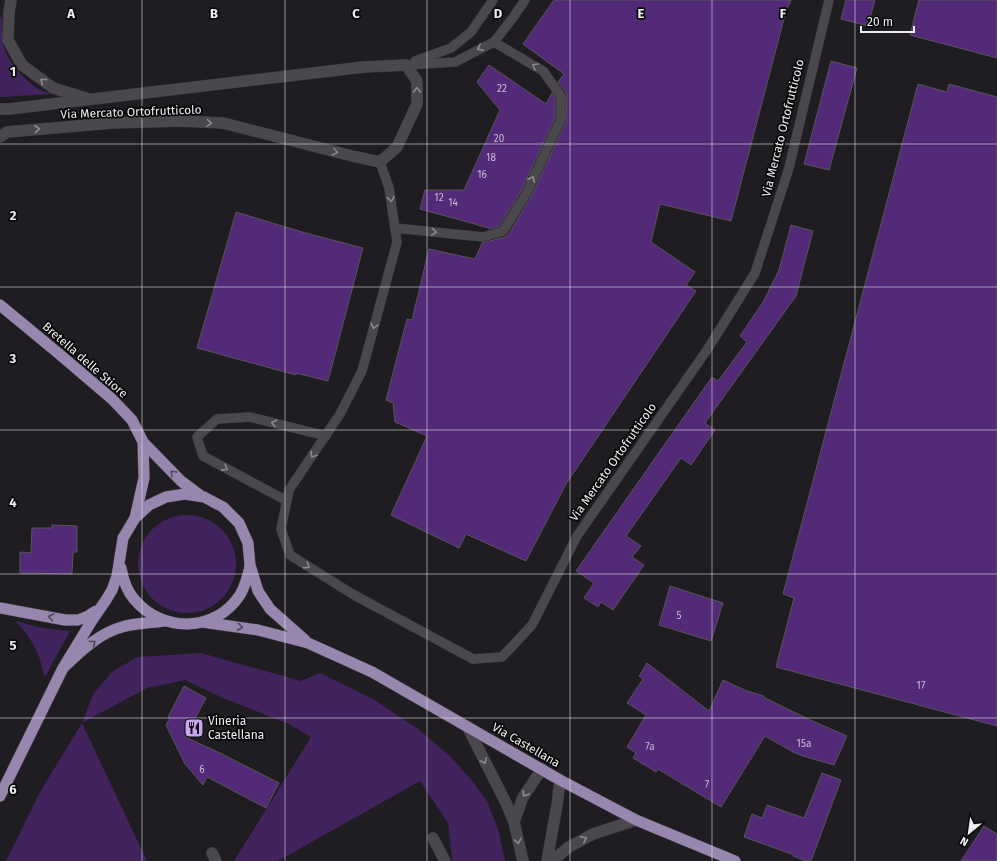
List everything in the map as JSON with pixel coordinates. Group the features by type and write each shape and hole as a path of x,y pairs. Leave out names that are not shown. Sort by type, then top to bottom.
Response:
{"main road":[{"name":"Bretella delle Stiore","path":"0,305 112,400 132,420 143,442 181,481 204,497"},
{"name":"Bretella delle Stiore","path":"135,518 144,478 143,442"},
{"name":"Via Castellana","path":"64,668 112,590 117,576 123,538 135,518 149,505 166,497 185,494 204,497 223,507 239,523 248,543 250,565 258,591 270,609 308,643"},
{"name":"Via Castellana","path":"120,561 123,581 133,598 147,612 165,621 177,624 202,622 216,616 229,607 239,595 246,581 250,565"},
{"name":"Via Castellana","path":"0,608 65,620 78,620 88,616 100,608"},
{"path":"0,796 64,668 90,644 108,633 122,627 165,621"},
{"name":"Via Castellana","path":"202,622 258,630 308,643 372,672 560,780 636,820 736,861"}],"street":[{"name":"Via Mercato Ortofrutticolo","path":"11,0 8,40 22,65 53,88 92,99"},
{"name":"Via Mercato Ortofrutticolo","path":"0,109 364,67 406,64"},
{"path":"380,162 397,147 417,104 417,81 406,64"},
{"name":"Via Mercato Ortofrutticolo","path":"0,138 7,132 112,123 181,121 223,123 380,162"},
{"path":"467,726 514,822 523,861"},
{"path":"514,822 523,797 542,769"},
{"path":"547,861 560,780"},
{"path":"552,861 569,846 593,834 636,820"},
{"path":"433,838 445,861"}],"lane":[{"path":"406,64 451,48 471,32 493,0"},
{"name":"Via Mercato Ortofrutticolo","path":"406,64 455,62 494,42 525,0"},
{"name":"Via Mercato Ortofrutticolo","path":"380,162 389,188 397,242 362,371 340,414 289,490 281,529 290,555 354,595 473,659 502,657 532,625 578,536 707,350 755,273 789,168 829,0"},
{"path":"395,228 483,237 503,231 526,194 561,119 561,96 543,71 494,42"},
{"path":"287,501 203,456 197,437 217,419 250,417 326,436"}],"shaded area":[{"path":"0,16 2,19 4,47 9,58 23,76 33,85 52,94 0,97"},
{"path":"177,515 197,515 206,518 222,529 233,545 236,554 236,574 233,583 222,599 206,610 197,613 177,613 160,605 152,599 146,591 138,574 138,554 146,537 152,529 160,523"},
{"path":"15,621 42,628 70,631 46,676 44,676 40,660 34,646 26,633"},
{"path":"201,653 301,681 320,673 373,699 418,729 451,757 474,783 487,801 498,829 505,861 453,861 448,823 420,781 278,861 234,861 311,737 289,724 223,698 185,680 147,688 82,723 93,694 113,671 138,657"},
{"path":"82,723 147,861 6,861 40,792"}],"building":[{"path":"554,0 791,0 786,11 731,221 660,204 651,242 695,272 686,285 696,291 566,484 526,561 466,534 459,548 391,515 427,436 395,422 393,403 386,400 407,319 412,320 429,249 475,259 482,243 508,235 531,197 566,122 567,96 566,92 558,82 564,74 523,44"},
{"path":"846,0 875,0 868,26 841,19"},
{"path":"919,0 997,0 997,58 910,35"},
{"path":"831,61 857,68 829,170 804,164"},
{"path":"489,65 546,104 552,93 555,98 555,118 521,191 499,226 489,229 420,209 425,190 464,190 500,110 477,82"},
{"path":"918,84 947,92 949,84 997,97 997,726 776,667 794,598 783,594"},
{"path":"236,212 302,232 363,248 328,381 296,373 296,375 197,348"},
{"path":"791,225 813,231 796,296 705,423 715,430 691,465 681,458 626,536 641,546 632,557 644,565 613,610 601,602 598,607 584,598 594,583 576,571 712,377 718,381 747,342 740,336 763,302 779,270"},
{"path":"52,525 77,526 77,552 73,552 72,574 20,573 20,552 31,553 32,528 52,528"},
{"path":"670,586 723,603 711,641 659,625"},
{"path":"647,663 709,711 723,680 747,691 764,696 763,697 808,719 847,736 834,765 793,752 765,736 721,807 658,769 656,772 633,758 636,753 627,747 646,715 627,703 643,679 639,676"},
{"path":"184,686 206,698 185,737 279,783 266,808 207,777 203,785 185,764 166,725 170,718 168,717"},
{"path":"822,773 841,780 811,861 806,861 793,856 794,855 744,837 752,814 762,818 767,805 804,818"},
{"path":"984,826 997,834 997,861 961,861"}],"place":[{"name":"Vineria Castellana","path":"194,728"}]}
